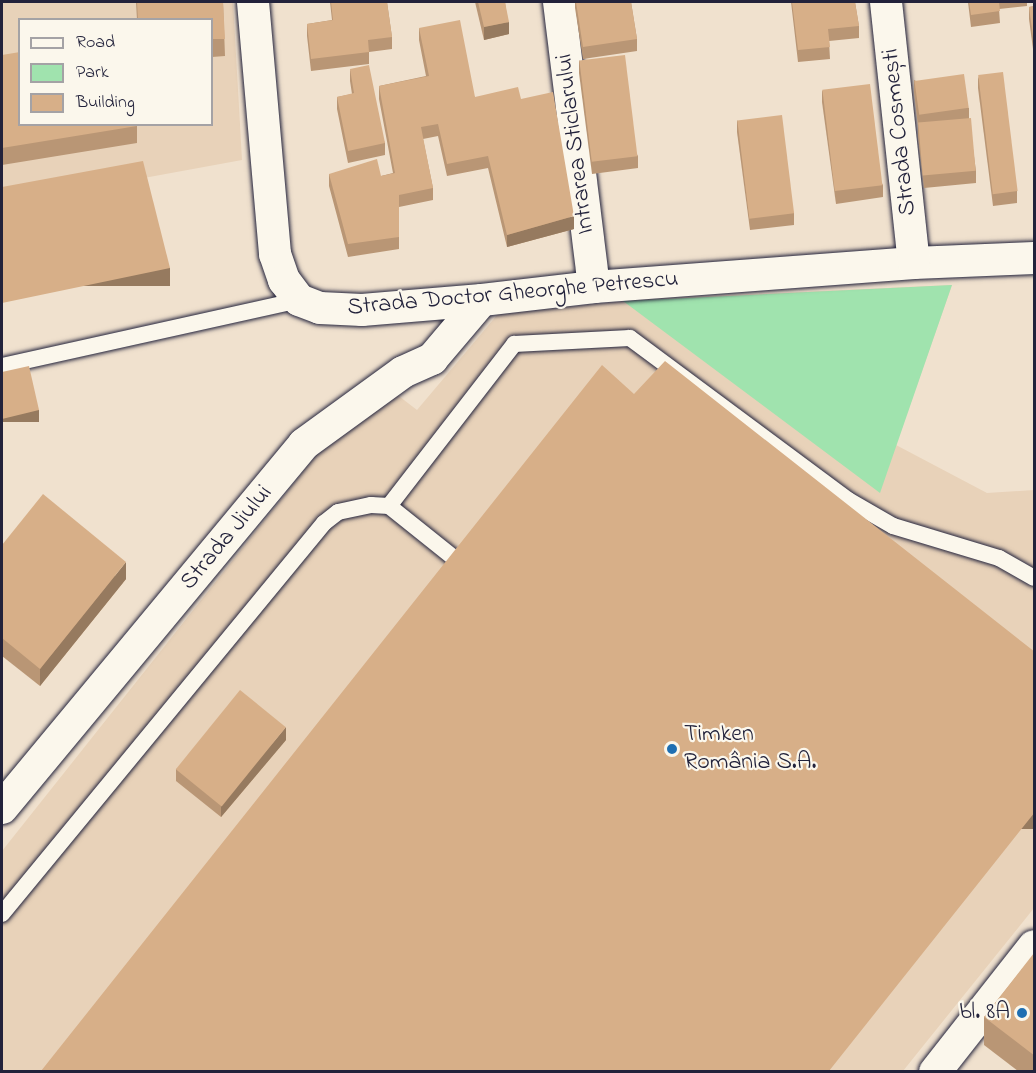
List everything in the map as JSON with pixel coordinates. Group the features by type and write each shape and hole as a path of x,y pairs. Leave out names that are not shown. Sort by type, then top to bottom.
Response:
{"street":[{"path":"253,2 276,254 284,280 299,300"},
{"name":"Intrarea Sticlarului","path":"559,2 594,286"},
{"name":"Strada Cosmești","path":"886,2 914,263"},
{"name":"Strada Doctor Gheorghe Petrescu","path":"299,300 320,308 362,310 482,300 594,286 914,263 1035,258"},
{"name":"Strada Jiului","path":"2,808 304,444 403,372 432,359 482,300"},
{"path":"935,1071 1035,946"}],"lane":[{"path":"2,366 299,300"},
{"path":"389,506 514,344 630,338 848,500 893,526 999,558 1035,578"},
{"path":"2,914 324,523 338,512 371,505 389,506 458,561"}],"shaded area":[{"path":"2,2 233,2 242,160 2,204"},
{"name":"Timken România S.A.","path":"952,285 896,445 987,493 1034,490 1034,908 903,1071 2,1071 2,851 325,444 391,390 417,410 498,314 645,299"}],"green space":[{"path":"952,285 880,493 623,301"}],"building":[{"path":"137,2 223,2 225,39 213,39 213,18 138,18"},
{"path":"331,2 387,2 392,37 368,40 369,52 311,59 307,24 333,20"},
{"path":"478,2 505,2 509,22 484,27"},
{"path":"576,2 631,2 637,39 583,47"},
{"path":"792,2 855,2 859,26 828,29 830,47 798,50"},
{"path":"969,2 999,2 1000,11 971,15"},
{"path":"1035,6 1035,52 1029,7"},
{"path":"460,20 475,97 518,87 521,99 553,92 574,216 507,235 488,156 447,164 438,124 421,127 433,188 399,195 399,237 348,244 329,174 377,159 381,176 395,173 379,86 429,76 419,28"},
{"path":"18,52 18,126 137,126 2,148 2,55"},
{"path":"625,55 637,156 592,162 579,61"},
{"path":"369,65 385,143 348,151 337,97 354,93 350,69"},
{"path":"1003,72 1018,191 993,194 978,75"},
{"path":"964,74 969,108 919,115 914,81"},
{"path":"870,84 882,185 835,191 822,90"},
{"path":"782,115 794,213 749,219 737,120"},
{"path":"971,118 976,171 923,175 918,123"},
{"path":"143,161 170,268 2,303 2,187"},
{"name":"Timken România S.A.","path":"665,361 1035,652 1035,812 829,1071 41,1071 602,365 634,394"},
{"path":"29,366 39,410 2,419 2,372"},
{"path":"43,494 126,562 40,669 2,638 2,545"},
{"path":"240,690 286,727 222,806 176,769"},
{"path":"1035,953 1035,1056 984,1017"}],"place":[{"name":"Timken România S.A.","path":"672,749"},
{"name":"bl. 8A","path":"1022,1013"}]}
